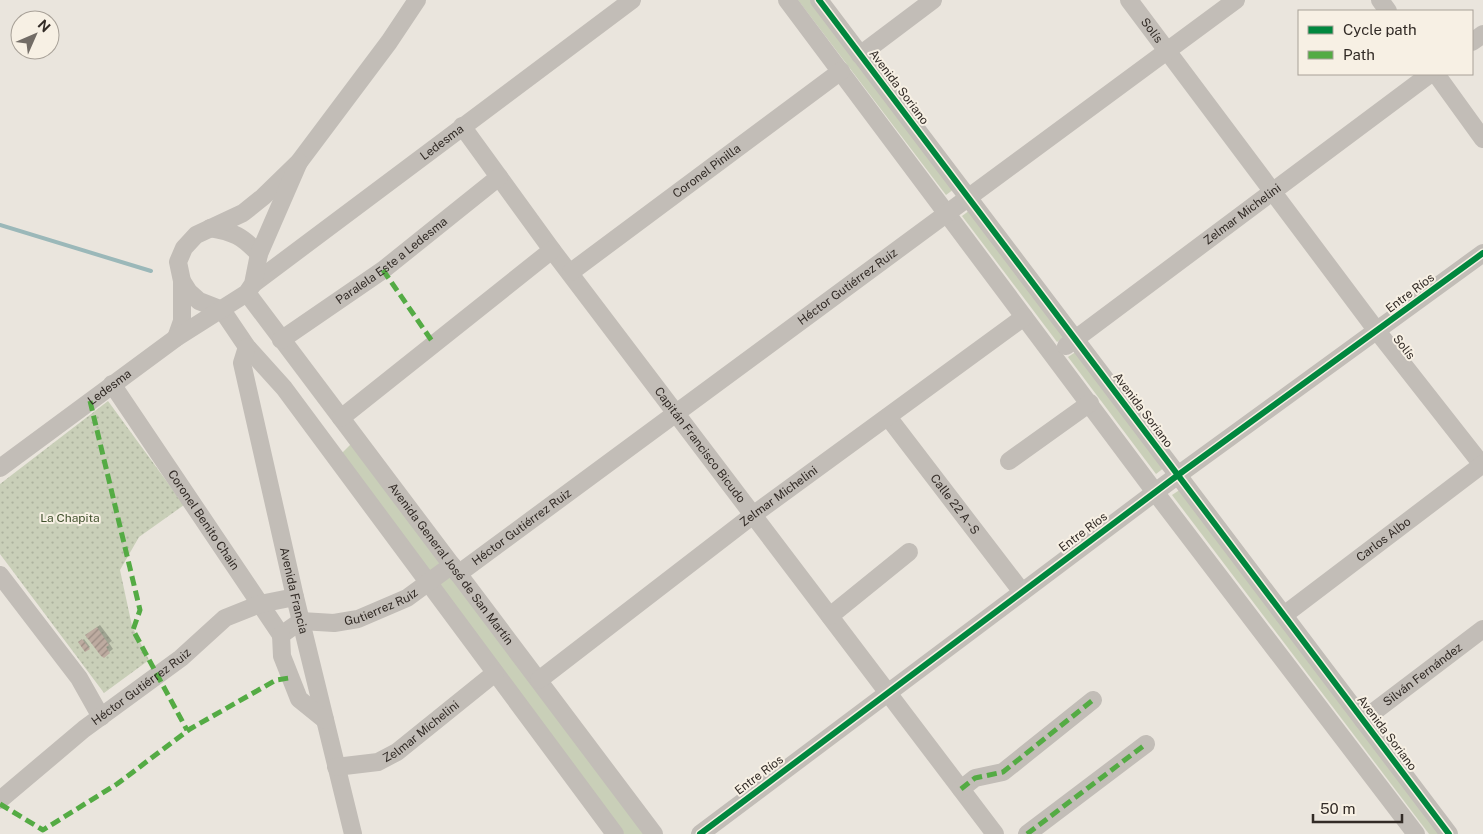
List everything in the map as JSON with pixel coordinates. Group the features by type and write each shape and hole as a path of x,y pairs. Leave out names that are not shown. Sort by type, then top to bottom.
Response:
{"street":[{"path":"176,338 182,321 182,281 178,262 184,248 196,235 243,212 264,197 299,162 389,42 417,0"},
{"name":"Ledesma","path":"250,288 462,126 632,0"},
{"path":"787,0 1090,403 1154,492 1416,834"},
{"name":"Avenida Soriano","path":"819,0 1449,834"},
{"path":"860,55 933,0"},
{"name":"Solís","path":"1129,0 1377,332 1483,465"},
{"name":"Héctor Gutiérrez Ruiz","path":"455,569 676,413 1236,0"},
{"name":"Coronel Pinilla","path":"571,272 841,71"},
{"name":"Zelmar Michelini","path":"1054,355 1429,75"},
{"path":"1437,75 1483,139"},
{"name":"Capitán Francisco Bicudo","path":"462,126 552,250 571,272 995,834"},
{"path":"222,310 250,288 261,249 299,162"},
{"name":"Paralela Este a Ledesma","path":"281,340 383,270 499,176"},
{"path":"210,228 232,232 261,249 287,258"},
{"path":"341,418 552,250"},
{"name":"Entre Ríos","path":"700,834 1154,492 1377,332 1483,253"},
{"path":"182,281 189,292 199,301 222,310 247,347 284,388 615,834"},
{"name":"Avenida General José de San Martín","path":"250,288 281,340 654,834"},
{"name":"Ledesma","path":"0,468 176,338 222,310"},
{"name":"Zelmar Michelini","path":"539,680 753,515 1024,317"},
{"name":"Avenida Francia","path":"247,347 242,363 295,597 353,834"},
{"name":"Coronel Benito Chain","path":"112,384 281,635"},
{"path":"1009,461 1090,403"},
{"name":"Calle 22 A - S","path":"888,417 1022,592"},
{"name":"Carlos Albo","path":"1284,615 1483,465"},
{"path":"830,616 909,552"},
{"name":"Gutierrez Ruiz","path":"301,621 334,623 358,619 407,598 455,569"},
{"path":"0,575 79,678 101,717"},
{"name":"Héctor Gutiérrez Ruiz","path":"0,800 37,767 181,658 225,618 260,604 295,597"},
{"path":"301,621 281,635 282,656 300,699 325,720"},
{"name":"Silván Fernández","path":"1363,720 1483,629"},
{"name":"Zelmar Michelini","path":"336,767 378,762 397,752 495,672"},
{"path":"961,789 975,778 1003,772 1093,700"},
{"path":"1027,834 1146,744"}],"green space":[{"path":"798,0 811,0 954,189 946,195"},
{"path":"970,210 1065,336 1057,342 962,216"},
{"path":"1077,351 1165,467 1156,474 1068,357"},
{"name":"La Chapita","path":"108,401 184,505 139,537 120,570 132,626 149,660 104,693 0,554 0,484"},
{"path":"351,444 645,834 624,834 339,456"},
{"path":"1181,489 1443,834 1429,834 1172,495"}],"building":[{"path":"97,627 109,645 106,647 110,653 104,658 85,635"},
{"path":"82,639 90,649 85,652 78,642"}],"waterway":[{"path":"0,225 151,271"}],"marked path":[{"path":"383,270 434,344"},
{"path":"90,401 140,610 133,630 187,730"},
{"path":"0,804 43,830 117,784 190,729 276,680 289,678"},
{"path":"961,789 975,778 1003,772 1093,700"},
{"path":"1027,834 1146,744"}],"cycle path":[{"path":"819,0 1449,834"},
{"path":"700,834 1178,475 1483,253"}]}
